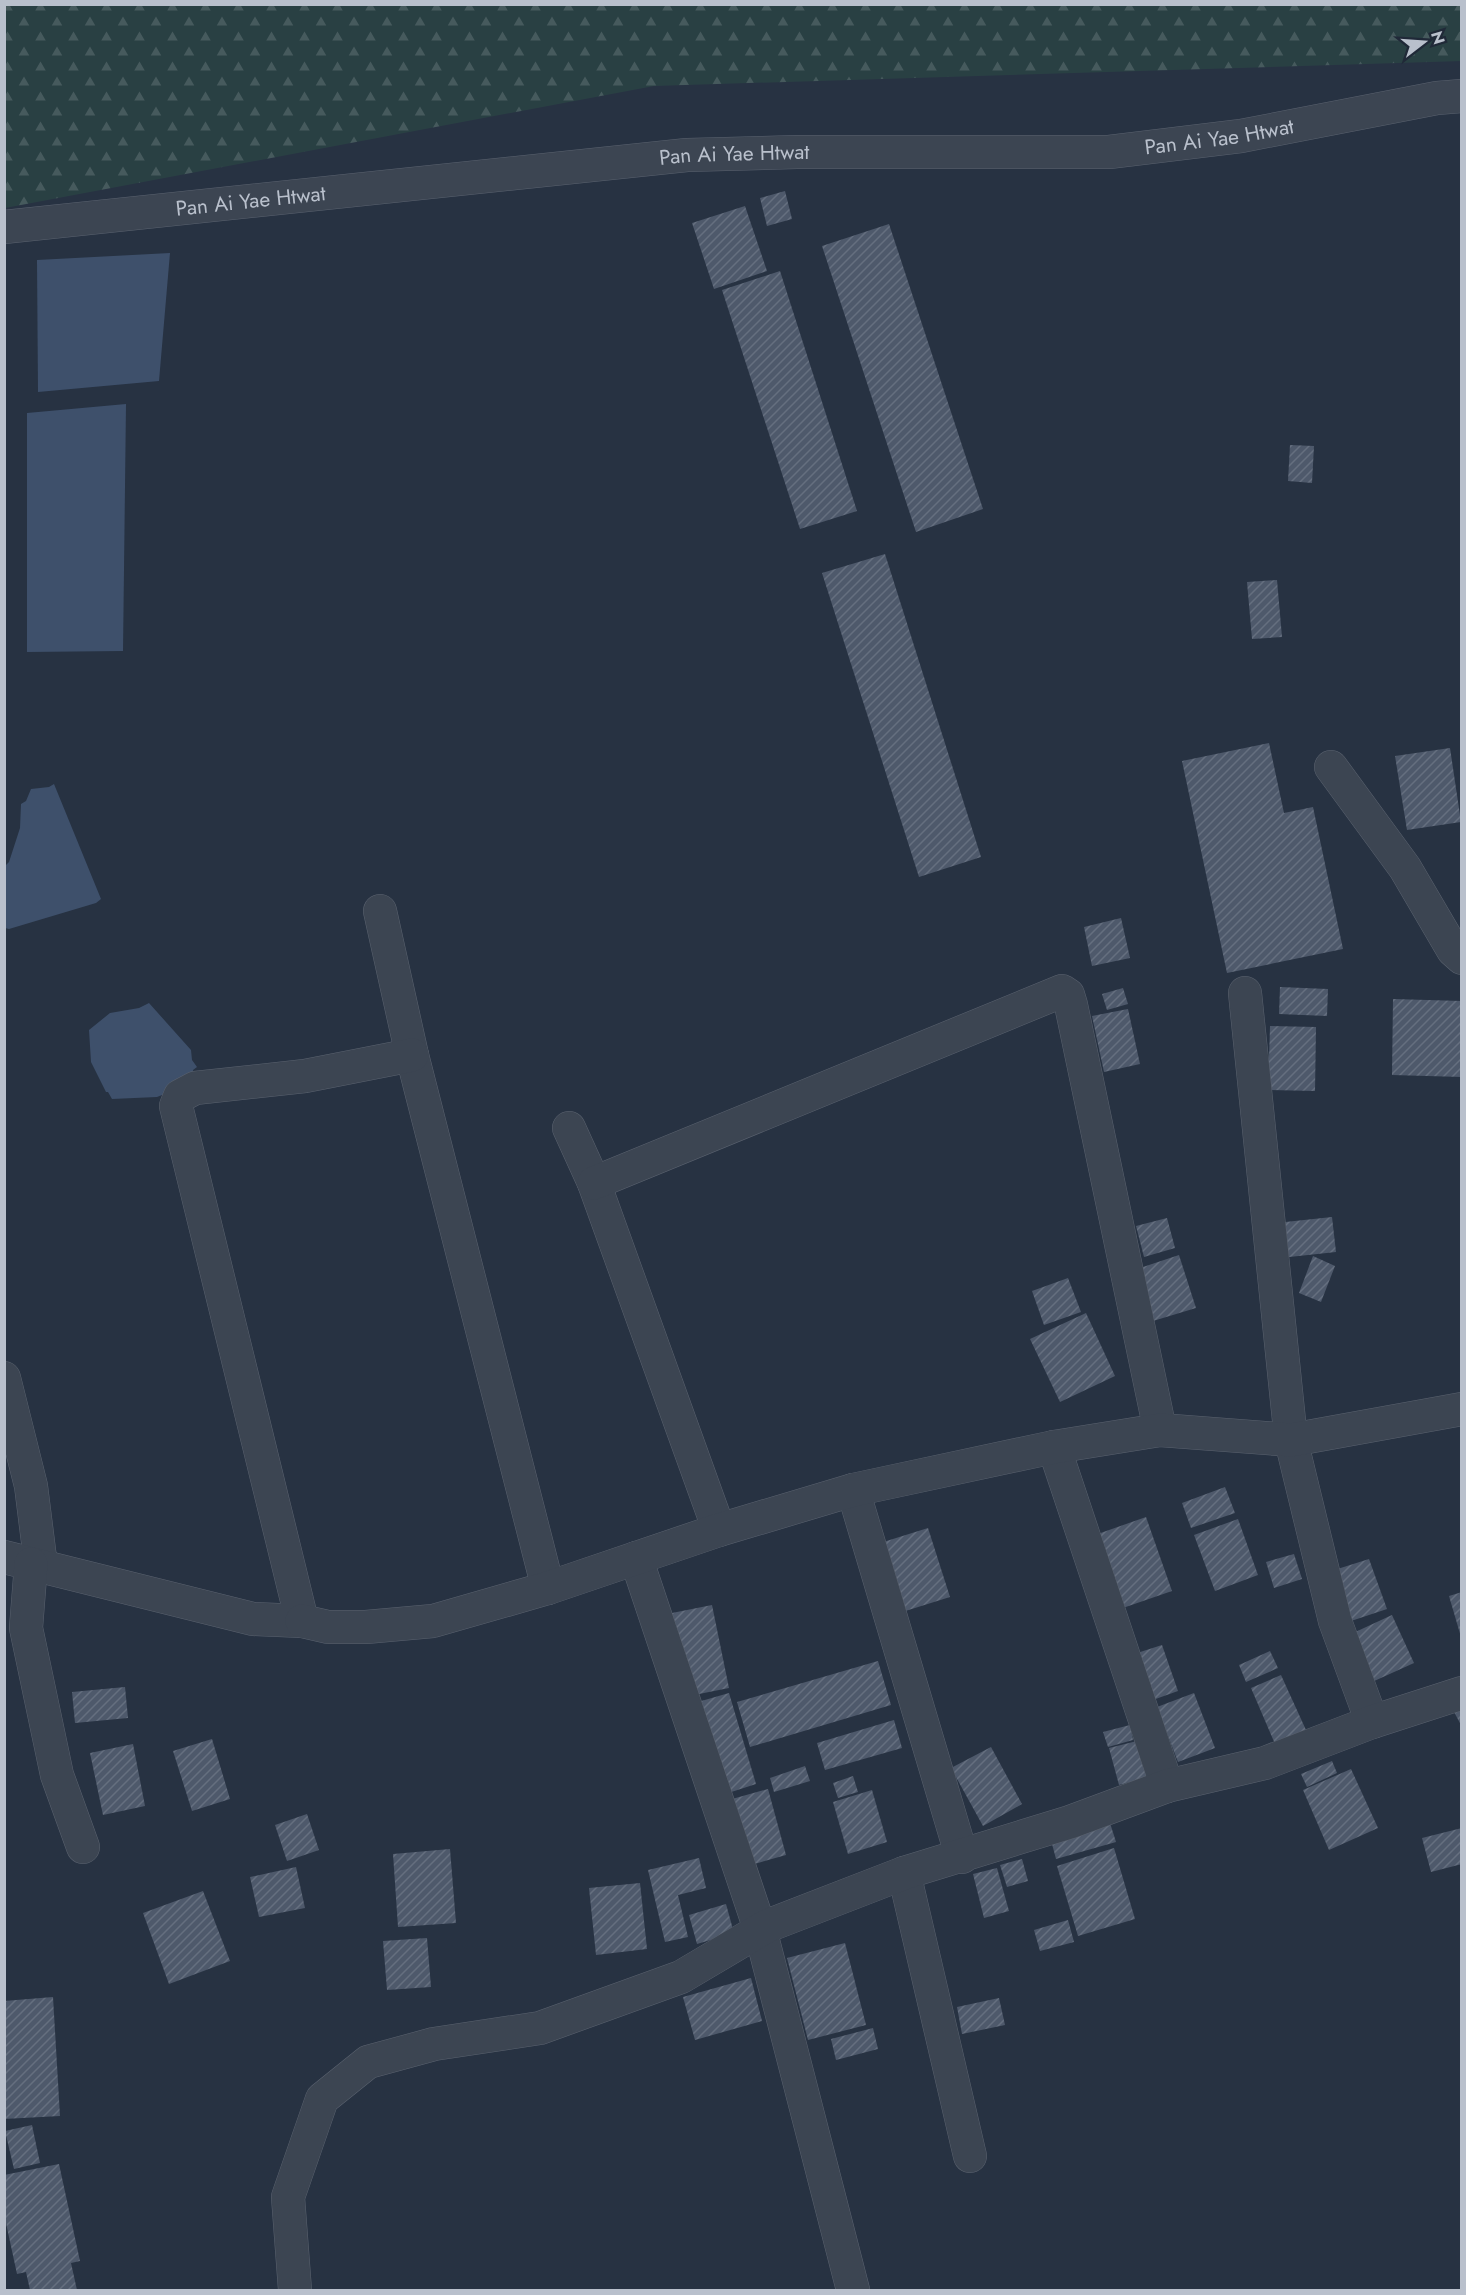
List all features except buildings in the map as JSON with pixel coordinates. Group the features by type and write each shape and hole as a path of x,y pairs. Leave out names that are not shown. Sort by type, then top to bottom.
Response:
{"street":[{"name":"Pan Ai Yae Htwat","path":"4,228 687,155 796,152 1109,152 1241,136 1437,98 1461,96"},
{"path":"1331,767 1406,868 1453,950 1461,958"},
{"path":"380,911 412,1055 548,1588"},
{"path":"594,1183 1062,992 1068,995 1071,1005 1160,1430"},
{"path":"1245,993 1291,1440 1335,1621 1372,1722"},
{"path":"302,1621 176,1106 180,1096 195,1088 305,1076 412,1055"},
{"path":"569,1128 594,1183 719,1530"},
{"path":"4,1378 31,1486 26,1563 26,1628 57,1776 83,1847"},
{"path":"26,1563 253,1619 302,1621 328,1627 366,1628 433,1621 548,1588 719,1530 853,1490 1054,1447 1160,1430 1291,1440 1461,1409"},
{"path":"1054,1447 1167,1786"},
{"path":"853,1490 962,1857"},
{"path":"636,1558 760,1929 854,2290"},
{"path":"295,2290 288,2197 322,2099 368,2062 434,2044 540,2028 681,1977 760,1929 904,1873 1070,1822 1167,1786 1265,1763 1372,1722 1461,1693"},
{"path":"904,1873 970,2156"}],"green space":[{"path":"5,4 1461,4 1462,61 654,86 5,208"}],"water":[{"path":"170,253 159,381 38,392 37,260"},
{"path":"126,404 123,651 27,652 27,413"},
{"path":"54,784 101,899 96,903 9,929 5,928 5,866 9,862 20,828 21,804 26,801 31,789 49,787"},
{"path":"149,1003 191,1050 192,1060 197,1067 193,1070 195,1082 157,1097 112,1099 91,1062 89,1030 110,1013 139,1008"}]}
